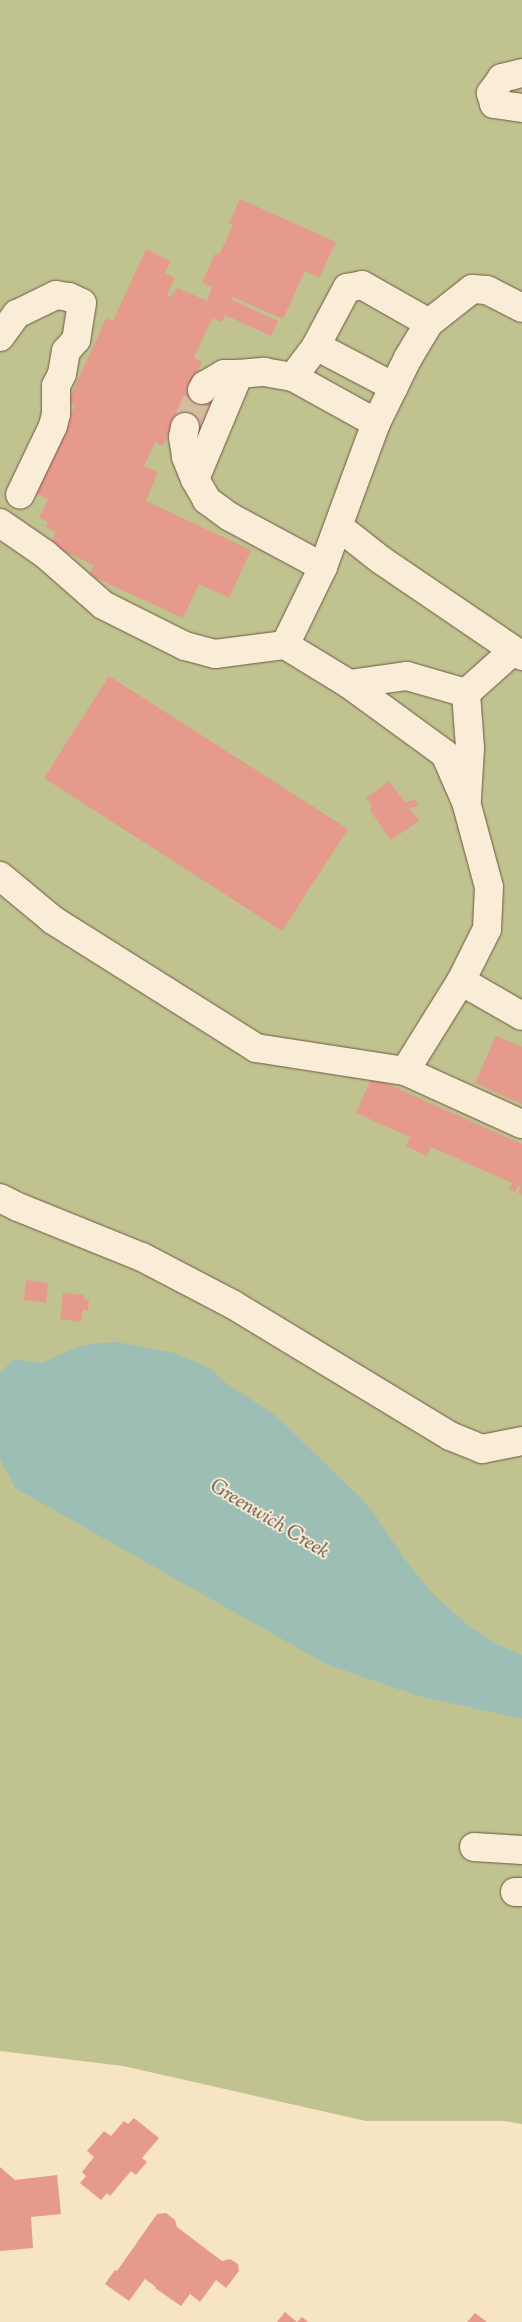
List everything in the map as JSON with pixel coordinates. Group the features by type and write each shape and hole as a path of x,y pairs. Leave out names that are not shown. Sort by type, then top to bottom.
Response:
{"lane":[{"path":"522,73 502,78 491,92 494,104 522,108"},
{"path":"293,377 316,346 347,288 362,286 429,324"},
{"path":"285,645 323,568 376,423 394,386 429,324 472,289 487,290 522,308"},
{"path":"0,337 17,314 56,295 69,297 82,303 76,340 66,351 62,374 56,386 57,405 53,426 15,493"},
{"path":"316,346 394,386"},
{"path":"202,390 205,385 224,374 264,372 293,377 376,423"},
{"path":"195,479 239,374"},
{"path":"185,427 183,437 186,457 195,479 207,500 230,517 323,568"},
{"path":"0,523 45,554 103,605 186,646 215,654 285,645 349,684 445,754 466,802 489,887 487,929 461,981 405,1071"},
{"path":"339,527 381,560 517,654 466,693"},
{"path":"349,684 407,676 466,693"},
{"path":"466,693 470,748 466,802"},
{"path":"0,876 53,920 256,1048 405,1071 522,1124"},
{"path":"461,981 522,1016"},
{"path":"0,1198 142,1257 224,1300 450,1436 482,1449 522,1441"},
{"path":"474,1846 522,1850"}],"green space":[{"path":"0,0 522,0 522,2124 504,2121 366,2121 123,2066 0,2051"}],"water":[{"name":"Greenwich Creek","path":"117,1342 174,1353 210,1368 223,1381 275,1415 360,1497 373,1512 406,1561 434,1595 469,1626 497,1644 522,1655 522,1719 418,1696 326,1664 15,1488 0,1459 0,1373 14,1359 42,1363 77,1347 96,1343"}],"building":[{"path":"240,199 336,242 319,278 305,271 283,319 233,297 232,300 278,321 271,336 225,315 222,322 212,318 194,358 202,362 191,385 217,397 200,434 174,422 163,446 155,442 144,466 158,472 146,501 251,550 229,598 199,584 183,618 89,575 94,565 50,545 56,532 46,527 48,522 39,518 48,499 35,493 75,405 68,402 106,318 113,321 146,249 170,261 165,273 175,278 167,295 170,297 178,288 207,301 212,287 202,282 215,254 219,255 233,225 229,223"},
{"path":"109,676 348,829 282,931 44,778"},
{"path":"389,781 405,802 415,800 419,806 409,808 419,821 391,840 369,809 372,806 366,798"},
{"path":"496,1036 522,1047 522,1104 475,1083"},
{"path":"372,1077 522,1144 522,1195 518,1193 521,1187 518,1186 515,1192 509,1189 512,1183 431,1147 427,1156 406,1146 410,1137 356,1113"},
{"path":"26,1280 48,1283 46,1303 24,1300"},
{"path":"63,1293 84,1295 84,1299 89,1300 88,1311 83,1310 81,1322 60,1319"},
{"path":"134,2118 159,2138 142,2158 147,2162 136,2175 131,2171 110,2196 107,2193 101,2200 80,2183 86,2176 82,2172 94,2157 87,2151 104,2131 111,2136 124,2121 128,2124"},
{"path":"0,2167 15,2180 57,2175 61,2214 31,2217 33,2248 0,2251"},
{"path":"166,2213 175,2220 177,2227 222,2261 230,2259 238,2264 239,2271 226,2288 216,2280 200,2302 190,2294 181,2306 145,2279 129,2301 105,2284 115,2270 117,2271 157,2214"},
{"path":"285,2312 297,2322 277,2322"},
{"path":"475,2313 487,2322 467,2322"},
{"path":"302,2317 308,2322 297,2322"}],"tunnel":[{"path":"185,427 202,390"}]}
